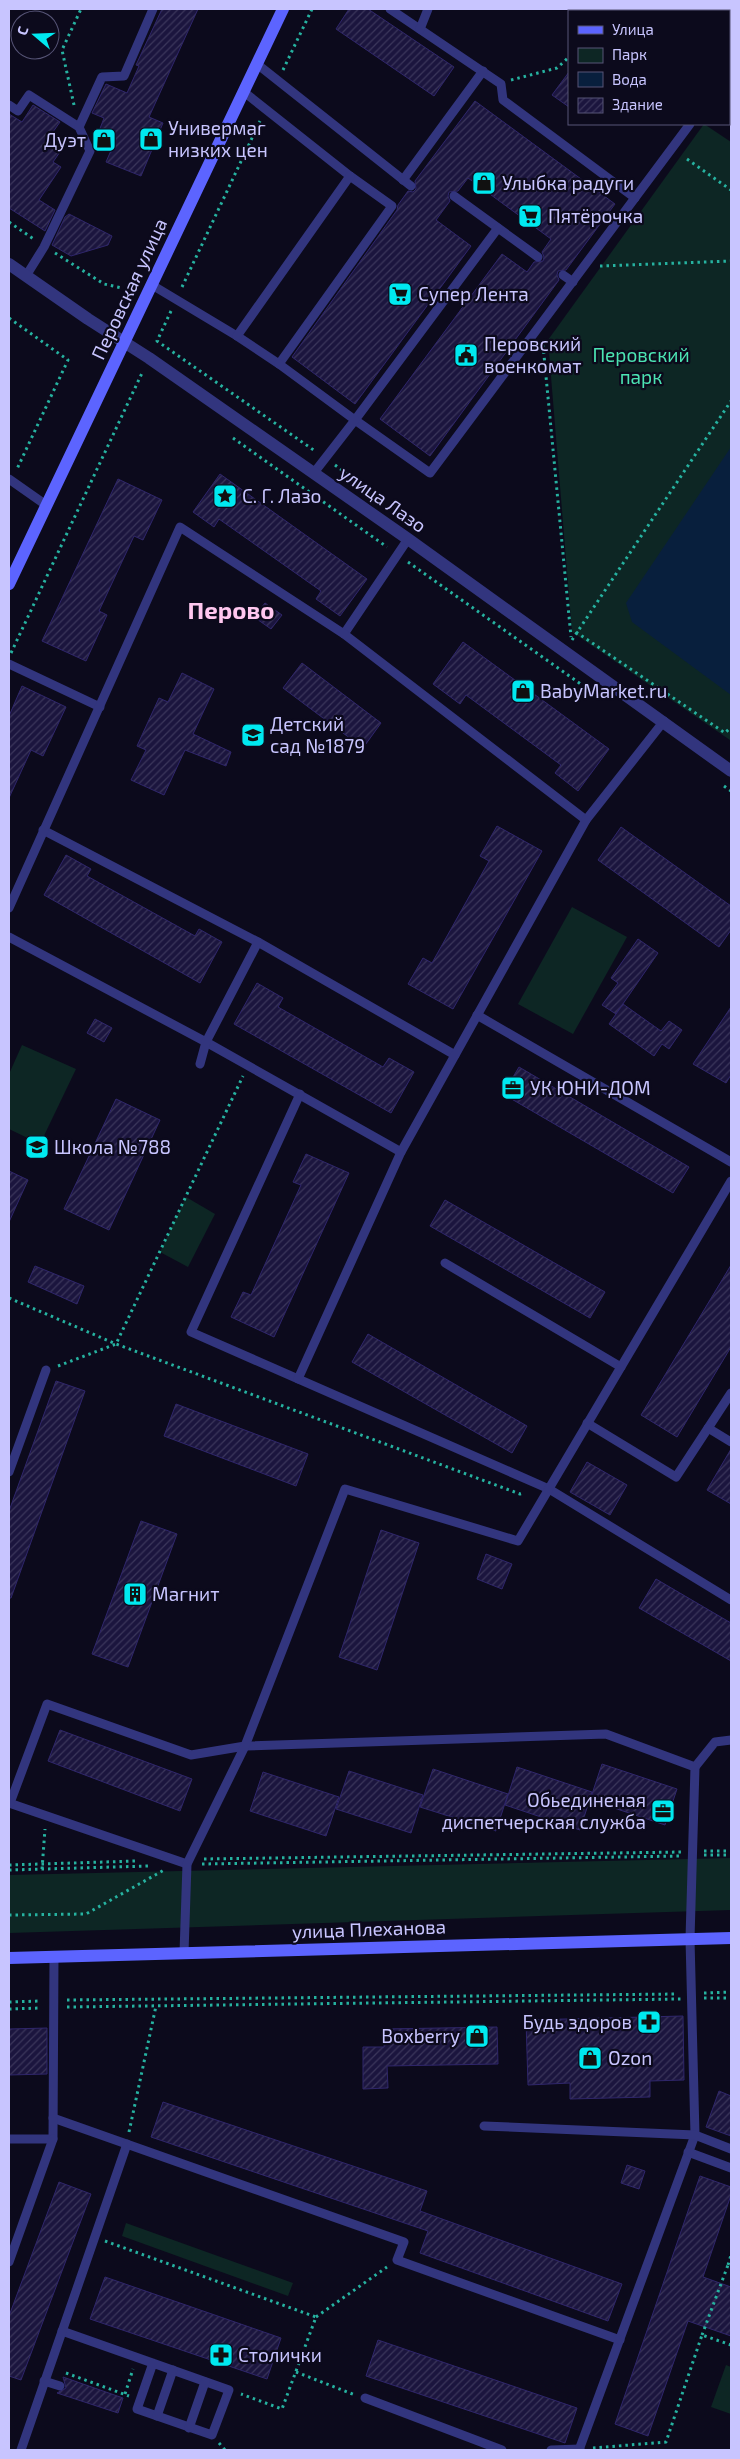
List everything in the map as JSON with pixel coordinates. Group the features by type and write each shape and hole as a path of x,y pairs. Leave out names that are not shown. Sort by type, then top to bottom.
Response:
{"street":[{"name":"Перовская улица","path":"9,584 283,9"},
{"name":"улица Лазо","path":"9,264 125,342 408,539 664,721 731,771"},
{"name":"улица Плеханова","path":"9,1958 731,1938"}],"lane":[{"path":"79,127 102,77 124,76 154,9"},
{"path":"390,9 501,84 503,100 635,198"},
{"path":"420,29 428,9"},
{"path":"257,64 279,79 411,186"},
{"path":"403,180 483,71"},
{"path":"244,92 350,176 392,206 279,364"},
{"path":"9,105 18,111 29,96 79,127 90,151 44,246 26,276"},
{"path":"152,285 237,336 279,364 430,473 689,125"},
{"path":"237,336 350,176"},
{"path":"454,196 538,257"},
{"path":"313,474 498,228"},
{"path":"563,275 573,282"},
{"path":"10,480 46,505"},
{"path":"9,908 180,527 344,634 586,820"},
{"path":"344,634 408,539"},
{"path":"9,664 100,707"},
{"path":"298,1379 401,1152 477,1015 586,820 664,721"},
{"path":"43,830 258,942 455,1055"},
{"path":"9,937 206,1042 401,1152"},
{"path":"200,1064 206,1042 258,942"},
{"path":"477,1015 731,1162"},
{"path":"300,1094 191,1332 548,1489 731,1600"},
{"path":"184,1953 188,1862 245,1746 345,1489 518,1541 731,1181"},
{"path":"445,1263 620,1367"},
{"path":"9,1472 46,1370"},
{"path":"587,1423 676,1477 731,1393"},
{"path":"708,1428 731,1442"},
{"path":"188,1862 173,1860 9,1803 47,1704 192,1755 245,1746 606,1734 695,1767"},
{"path":"551,2450 579,2450 695,2135 693,1996 690,1939 694,1854 695,1767 716,1742 731,1740"},
{"path":"9,2262 11,2251 53,2139 54,1957"},
{"path":"54,2118 404,2242 397,2260 620,2340"},
{"path":"484,2126 695,2135 731,2149"},
{"path":"9,2139 53,2139"},
{"path":"21,2450 127,2144"},
{"path":"688,2152 731,2168"},
{"path":"62,2330 229,2390 212,2436 137,2409 153,2363"},
{"path":"157,2416 173,2370"},
{"path":"44,2381 60,2386"},
{"path":"189,2428 205,2382"},
{"path":"365,2398 498,2450"}],"path":[{"path":"79,127 62,50 81,9"},
{"path":"279,79 312,9"},
{"path":"501,84 556,68 568,58"},
{"path":"265,109 157,341 325,458"},
{"path":"686,159 731,190"},
{"path":"9,222 104,284 122,288"},
{"path":"584,268 731,262"},
{"path":"9,318 68,360 10,480"},
{"path":"542,337 571,640 731,401"},
{"path":"9,658 142,373 150,379"},
{"path":"230,436 607,703"},
{"path":"576,632 725,733 731,727"},
{"path":"723,785 731,791"},
{"path":"46,1370 116,1344 248,1066"},
{"path":"9,1298 116,1344 520,1494 548,1489"},
{"path":"42,1869 46,1815"},
{"path":"694,1854 731,1851"},
{"path":"9,1914 86,1914 174,1865 188,1862 731,1855"},
{"path":"9,1865 173,1860"},
{"path":"9,1870 155,1866"},
{"path":"9,2002 156,2006 693,1996 731,1992"},
{"path":"9,2009 54,2003 693,1996 731,1998"},
{"path":"127,2144 156,2006"},
{"path":"98,2226 102,2240 316,2317"},
{"path":"579,2450 666,2442 702,2335 729,2266 731,2254"},
{"path":"229,2390 282,2410 316,2317 397,2260"},
{"path":"702,2335 731,2345"},
{"path":"125,2394 137,2357"},
{"path":"49,2367 140,2400"},
{"path":"296,2372 365,2398"}],"green space":[{"name":"Перовский парк","path":"703,125 731,142 730,740 572,632 548,340"},
{"path":"572,907 627,937 573,1034 518,1004"},
{"path":"22,1045 76,1069 40,1144 9,1129 9,1074"},
{"path":"186,1197 215,1214 188,1267 160,1252"},
{"path":"731,1858 731,1910 9,1933 9,1875"},
{"path":"126,2223 293,2283 288,2296 122,2236"},
{"path":"726,2365 731,2367 731,2414 711,2407"}],"water":[{"path":"731,447 731,695 632,622 626,603"}],"building":[{"path":"162,9 198,9 149,117 163,123 141,176 106,162 113,146 96,139 104,118 92,113 106,84 127,93 139,66 136,65"},
{"path":"349,9 368,9 454,67 434,96 336,29"},
{"path":"568,73 568,106 552,95"},
{"path":"475,101 615,204 566,270 558,271 559,280 430,456 380,419 502,254 527,272 534,262 543,261 542,252 551,239 468,178 458,191 449,192 450,201 436,220 471,246 355,404 292,357 397,210 398,205 408,191 413,192 416,189 415,181"},
{"path":"33,105 60,122 48,139 62,149 53,162 61,167 39,200 55,210 45,231 9,208 9,114 22,122"},
{"path":"69,214 112,236 108,245 71,256 52,245 65,217"},
{"path":"220,474 367,579 340,616 316,599 321,591 219,519 214,527 193,512"},
{"path":"118,479 162,500 143,540 134,536 99,611 107,615 86,661 42,641"},
{"path":"265,603 282,615 271,629 254,617"},
{"path":"463,642 609,749 578,791 555,773 561,765 466,695 460,704 433,684"},
{"path":"302,663 381,723 363,748 283,688"},
{"path":"182,673 214,689 193,734 231,752 226,766 185,750 164,795 131,780 146,750 137,746 159,698 168,702"},
{"path":"22,686 66,707 43,756 31,750 9,798 9,716"},
{"path":"497,826 542,851 453,1009 408,984 423,958 432,963 489,861 480,856"},
{"path":"621,827 731,906 731,930 719,947 598,860"},
{"path":"66,855 91,869 87,876 195,936 199,929 222,942 200,983 44,895"},
{"path":"638,939 658,953 616,1014 602,1005 618,983 611,978"},
{"path":"257,983 283,998 278,1007 383,1067 389,1058 414,1072 391,1113 234,1024"},
{"path":"623,1004 661,1031 669,1021 682,1030 669,1049 662,1044 654,1056 609,1024"},
{"path":"731,1007 731,1075 726,1083 693,1064"},
{"path":"95,1019 112,1028 104,1042 87,1033"},
{"path":"519,1067 689,1167 673,1193 503,1094"},
{"path":"116,1099 160,1120 109,1230 64,1209"},
{"path":"306,1154 349,1173 274,1337 231,1317 243,1292 251,1295 301,1185 293,1182"},
{"path":"9,1171 28,1180 9,1222"},
{"path":"445,1200 605,1292 590,1318 430,1226"},
{"path":"731,1265 731,1347 677,1437 641,1415"},
{"path":"35,1266 84,1286 77,1304 28,1282"},
{"path":"368,1334 527,1426 512,1453 352,1362"},
{"path":"56,1381 85,1391 11,1598 9,1598 9,1511"},
{"path":"176,1404 308,1454 296,1486 164,1436"},
{"path":"731,1449 731,1504 707,1490"},
{"path":"587,1462 627,1485 610,1515 570,1492"},
{"name":"Магнит","path":"141,1521 177,1534 128,1667 92,1654"},
{"path":"381,1530 419,1543 377,1670 339,1657"},
{"path":"486,1554 512,1564 502,1589 477,1579"},
{"path":"656,1579 731,1623 731,1661 639,1608"},
{"path":"60,1730 192,1779 180,1811 48,1761"},
{"path":"602,1764 677,1789 665,1825 590,1800"},
{"path":"517,1767 592,1792 580,1830 505,1805"},
{"path":"433,1769 508,1794 496,1831 420,1807"},
{"path":"349,1771 423,1795 411,1833 336,1809"},
{"path":"263,1772 339,1797 326,1836 250,1811"},
{"path":"683,2016 684,2080 650,2081 650,2097 570,2099 570,2083 528,2085 526,2020"},
{"path":"497,2027 498,2064 387,2066 388,2088 363,2089 363,2047 384,2047 384,2029"},
{"path":"47,2028 47,2074 9,2075 9,2029"},
{"path":"719,2091 731,2096 731,2136 706,2127"},
{"path":"163,2102 427,2191 420,2211 622,2284 608,2321 420,2253 428,2231 151,2137"},
{"path":"627,2165 645,2171 639,2189 621,2183"},
{"path":"700,2176 731,2187 731,2195 703,2277 731,2287 731,2336 688,2321 648,2436 615,2424"},
{"path":"59,2182 91,2194 21,2380 9,2376 9,2316"},
{"path":"105,2277 281,2338 267,2379 90,2319"},
{"path":"378,2340 577,2408 565,2443 366,2376"},
{"path":"63,2377 123,2398 118,2413 57,2393 66,2388"}],"place":[{"name":"Универмаг низких цен","path":"151,139"},
{"name":"Дуэт","path":"104,140"},
{"name":"Улыбка радуги","path":"484,183"},
{"name":"Пятёрочка","path":"530,216"},
{"name":"Супер Лента","path":"400,294"},
{"name":"Перовский военкомат","path":"466,355"},
{"name":"С. Г. Лазо","path":"225,496"},
{"name":"BabyMarket.ru","path":"523,691"},
{"name":"Детский сад №1879","path":"253,735"},
{"name":"УК ЮНИ-ДОМ","path":"513,1088"},
{"name":"Школа №788","path":"37,1147"},
{"name":"Магнит","path":"135,1594"},
{"name":"Обьединеная диспетчерская служба","path":"663,1811"},
{"name":"Будь здоров","path":"649,2022"},
{"name":"Boxberry","path":"477,2036"},
{"name":"Ozon","path":"590,2058"},
{"name":"Столички","path":"221,2355"}],"district":[{"name":"Перово","path":"231,611"}]}
